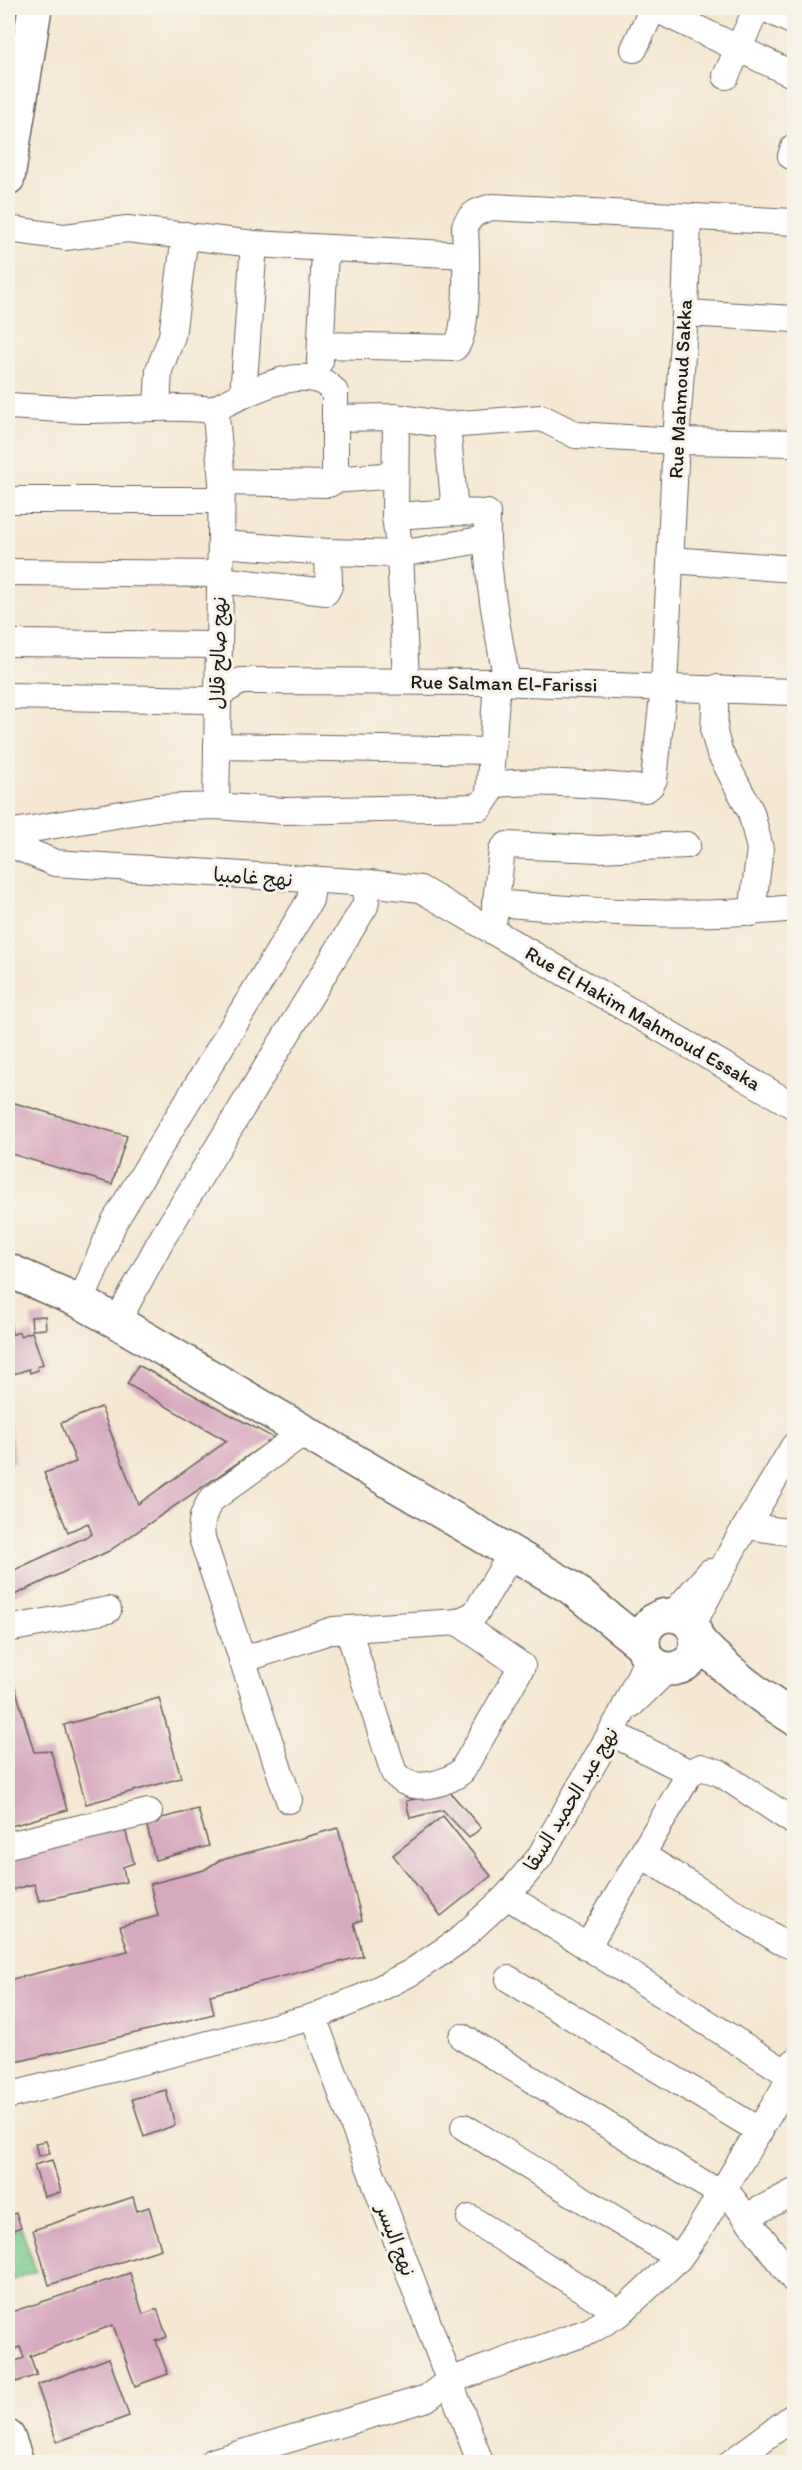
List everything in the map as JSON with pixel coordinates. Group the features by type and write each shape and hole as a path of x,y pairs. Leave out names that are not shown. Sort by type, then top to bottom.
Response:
{"main road":[{"path":"8,178 35,8"},
{"path":"8,1270 81,1302 117,1322 570,1587 660,1660 702,1673 783,1711"},
{"path":"570,1587 680,1624 714,1658 783,1711"},
{"path":"660,1660 647,1629 680,1624"},
{"path":"660,1660 693,1655 680,1624"},
{"path":"8,2437 17,2463"}],"street":[{"path":"634,49 654,8 795,75"},
{"path":"726,76 757,8"},
{"path":"764,8 795,22"},
{"path":"322,345 454,348 461,340 466,255 465,226 469,216 492,207 795,222"},
{"name":"Rue Mahmoud Sakka","path":"490,785 509,782 598,784 646,789 654,779 664,687 676,441 685,313 688,217"},
{"path":"8,229 65,237 127,229 254,244 466,255"},
{"path":"157,406 159,370 172,336 184,235"},
{"path":"243,395 254,244"},
{"path":"318,380 322,345 325,249"},
{"path":"685,313 795,319"},
{"path":"8,406 92,410 157,406 212,410 257,387 285,379 318,380 335,392 334,480"},
{"name":"نهج صالح قلال","path":"212,410 217,424 222,491 216,806"},
{"path":"335,418 396,417 447,425 542,418 576,435 676,441 795,442"},
{"path":"396,417 395,516 400,554 406,680"},
{"path":"447,425 455,512"},
{"path":"8,500 222,491 329,484 334,480 395,475"},
{"path":"8,833 157,808 216,806 284,811 480,807 489,794 492,751 502,682 486,539 487,513 455,512 395,516"},
{"path":"220,544 328,552 400,554 486,539"},
{"path":"8,572 220,577 326,592 329,586 328,552"},
{"path":"671,560 795,569"},
{"path":"8,643 218,645"},
{"name":"Rue Salman El-Farissi","path":"8,696 207,700 241,681 406,680 795,692"},
{"path":"716,688 714,732 716,742 750,812 760,849 752,913"},
{"path":"217,746 492,751"},
{"name":"نهج غامبيا","path":"8,843 55,863 369,883 420,889 492,930"},
{"path":"492,930 502,850 507,845 599,849 687,845"},
{"path":"81,1302 114,1222 310,900 313,881"},
{"path":"117,1322 160,1242 365,906 369,883"},
{"path":"495,903 610,910 752,913 795,908"},
{"name":"Rue El Hakim Mahmoud Essaka","path":"492,930 795,1106"},
{"path":"289,1800 202,1539 201,1525 204,1512 211,1500 304,1432"},
{"path":"680,1624 742,1534 795,1446"},
{"path":"742,1534 795,1533"},
{"path":"242,1660 333,1630 458,1622 475,1614 512,1553"},
{"path":"8,1629 108,1610"},
{"path":"348,1629 394,1773 404,1782 416,1786 451,1779 462,1771 522,1666 458,1622"},
{"name":"نهج عبد الحميد السقا","path":"10,2097 313,2017 365,1996 410,1973 458,1941 507,1896 539,1858 616,1725 660,1660"},
{"path":"616,1725 690,1773"},
{"path":"587,1947 690,1773 701,1767 720,1773 795,1822"},
{"path":"8,1845 149,1812"},
{"path":"642,1854 780,1941 795,1947"},
{"path":"212,2463 427,2398 449,2381 590,2331 620,2313 679,2258 697,2233 783,2091 793,2068 587,1947 507,1896"},
{"path":"509,1979 760,2131"},
{"name":"نهج اليسر","path":"313,2017 480,2463"},
{"path":"462,2037 723,2191 795,2280"},
{"path":"464,2127 679,2258"},
{"path":"746,2217 795,2192"},
{"path":"470,2218 620,2313"},
{"path":"732,2463 795,2416"}],"green space":[{"path":"21,2227 36,2271 8,2282 8,2232"}],"building":[{"path":"8,1101 127,1136 112,1184 8,1153"},
{"path":"45,1316 46,1329 32,1330 31,1317"},
{"path":"10,1321 12,1334 8,1335 8,1322"},
{"path":"19,1332 20,1336 32,1332 43,1364 37,1367 38,1370 30,1373 29,1369 14,1374 8,1355 8,1342 10,1342 8,1336"},
{"path":"138,1365 274,1438 109,1551 8,1598 8,1573 92,1534 88,1523 68,1532 44,1473 76,1462 61,1423 101,1407 138,1504 227,1441 127,1384"},
{"path":"8,1422 16,1462 8,1464"},
{"path":"8,1663 34,1752 51,1751 67,1810 8,1827"},
{"path":"159,1698 181,1778 86,1804 64,1725"},
{"path":"449,1791 481,1828 469,1838 443,1810 410,1818 406,1801"},
{"path":"198,1809 209,1846 155,1860 146,1822"},
{"path":"443,1816 491,1876 441,1916 393,1855"},
{"path":"124,1825 134,1863 123,1867 126,1882 39,1901 34,1884 8,1891 8,1856"},
{"path":"338,1828 362,1920 354,1923 363,1956 210,1995 214,2014 8,2064 8,1980 128,1951 120,1926 158,1916 150,1884 204,1870 218,1861"},
{"path":"166,2090 175,2125 144,2137 132,2099"},
{"path":"46,2141 50,2153 38,2156 35,2143"},
{"path":"52,2160 61,2192 44,2197 34,2165"},
{"path":"133,2197 137,2211 149,2207 161,2249 49,2285 33,2230"},
{"path":"16,2213 21,2227 8,2232 8,2216"},
{"path":"130,2273 143,2314 157,2309 167,2337 156,2341 168,2374 135,2386 113,2325 30,2356 37,2375 16,2382 10,2363 24,2358 20,2347 10,2351 8,2313"},
{"path":"109,2358 129,2416 57,2442 37,2385"},
{"path":"281,2456 283,2462 264,2462"}]}
